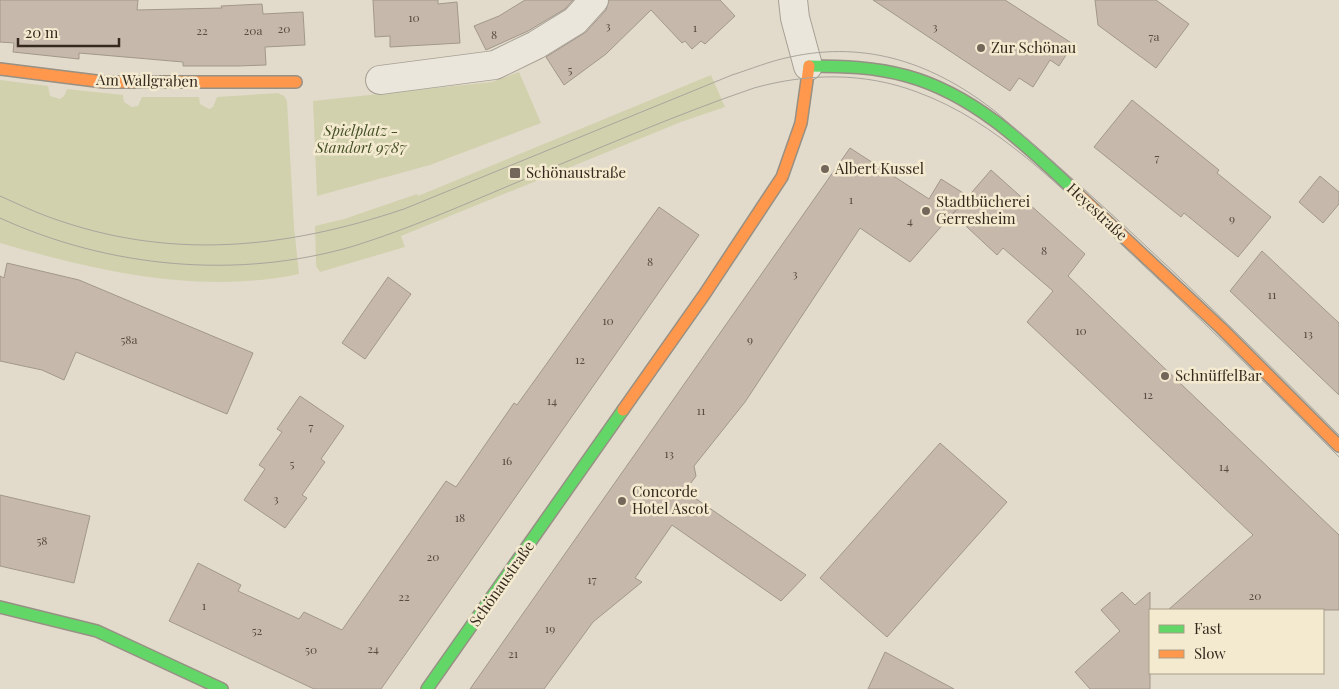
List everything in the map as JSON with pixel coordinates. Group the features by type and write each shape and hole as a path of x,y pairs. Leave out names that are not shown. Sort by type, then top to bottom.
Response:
{"street":[{"path":"380,80 495,65 536,45 575,21 594,0"},
{"path":"793,0 795,18 808,66"},
{"name":"Heyestraße","path":"808,66 854,66 895,71 940,88 974,108 1041,161 1182,290 1285,389 1339,446"},
{"name":"Schönaustraße","path":"427,689 698,304 782,177 791,156 806,102 808,66"},
{"name":"Am Wallgraben","path":"0,69 104,82 296,82"},
{"path":"0,607 97,631 222,689"}],"green space":[{"name":"Spielplatz - Standort 9787","path":"519,72 541,123 430,165 317,196 313,101 492,82"},
{"path":"711,75 725,107 681,122 401,236 405,247 320,272 316,266 315,226 344,219 417,194 418,196"},
{"path":"0,80 48,86 50,96 60,99 64,96 67,89 123,95 124,102 132,107 138,106 142,97 199,97 200,104 209,109 213,107 217,97 278,93 284,96 287,101 294,227 299,274 261,280 224,282 186,281 111,271 0,243"}],"building":[{"path":"0,0 138,0 137,10 222,8 221,6 262,4 263,14 303,12 305,45 265,47 266,65 238,66 183,66 183,62 79,53 79,59 13,52 14,43 0,42"},
{"path":"373,0 438,0 438,4 457,2 460,43 390,47 390,36 375,37"},
{"path":"525,0 573,0 565,9 528,31 486,50 474,26 499,16"},
{"path":"609,0 720,0 735,16 705,44 701,41 692,49 685,41 682,43 651,10 606,54 564,85 546,57 586,32 606,10"},
{"path":"873,0 1005,0 1073,44 1059,66 1050,60 1033,87 1019,78 1010,91"},
{"path":"1095,0 1156,0 1189,24 1156,68 1098,25"},
{"path":"1132,100 1219,170 1217,173 1271,217 1238,257 1184,213 1181,217 1094,147"},
{"path":"850,148 929,199 941,179 968,196 910,262 860,228 745,402 694,466 696,476 685,491 806,575 781,601 672,525 635,578 642,582 593,622 544,689 470,689"},
{"path":"991,170 1085,254 1068,276 1339,535 1339,610 1169,609 1253,535 1027,322 1053,291 1003,248 997,255 953,214"},
{"path":"1320,176 1339,192 1339,204 1323,223 1299,202"},
{"path":"659,207 699,235 381,689 314,689 169,621 198,563 241,585 238,591 299,619 304,612 342,630 446,481 456,487 514,403 517,405"},
{"path":"1262,251 1339,323 1339,395 1230,291"},
{"path":"7,263 79,280 253,353 227,414 76,352 64,380 42,370 0,361 0,276 4,278"},
{"path":"388,277 411,294 365,359 342,343"},
{"path":"300,396 344,426 321,459 325,462 302,495 307,498 285,528 244,500 265,469 259,465 282,432 277,429"},
{"path":"940,443 1007,502 887,637 820,578"},
{"path":"0,495 90,516 74,583 0,566"},
{"path":"1122,592 1135,605 1150,592 1150,689 1090,689 1075,672 1120,631 1101,610"},
{"path":"885,652 954,689 868,689"}],"tram line":[{"path":"0,196 49,217 94,231 138,240 183,244 271,241 360,223 404,209 732,75 768,63 790,57 819,53 847,52 873,54 925,69 973,95 996,112 1085,190 1171,270 1339,435"},
{"path":"0,218 42,235 85,248 129,258 174,264 220,265 265,263 310,257 354,246 414,225 663,122 754,88 795,79 815,77 856,78 877,81 897,85 946,105 974,120 1027,158 1177,297 1339,457"}],"traffic: fast":[{"path":"809,66 834,66 895,73 932,85 956,96 1000,125 1041,159 1079,195"},
{"path":"427,689 623,410"},
{"path":"0,607 97,631 222,689"}],"traffic: slow":[{"path":"623,410 704,295 782,177 801,123 809,66"},
{"path":"0,69 104,82 296,82"},
{"path":"1079,195 1221,328 1339,446"}],"place":[{"name":"Zur Schönau","path":"981,48"},
{"name":"Albert Kussel","path":"825,169"},
{"name":"Schönaustraße","path":"515,173"},
{"name":"Stadtbücherei Gerresheim","path":"926,211"},
{"name":"SchnüffelBar","path":"1165,376"},
{"name":"Concorde Hotel Ascot","path":"622,501"}]}
